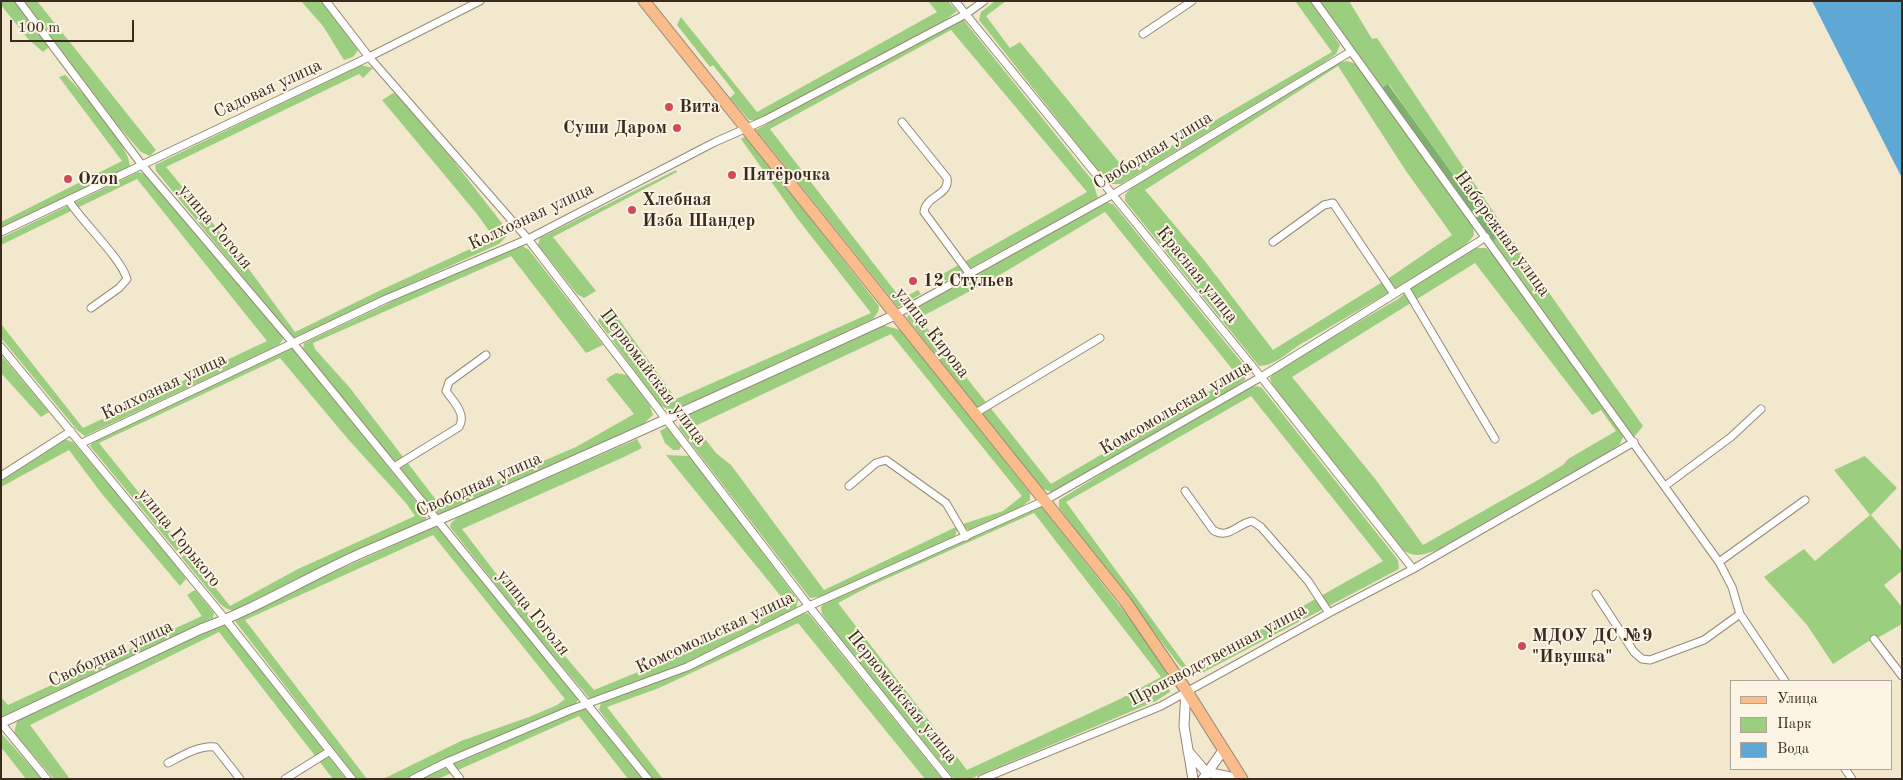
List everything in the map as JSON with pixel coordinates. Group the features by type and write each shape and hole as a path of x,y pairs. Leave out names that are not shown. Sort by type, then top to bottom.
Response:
{"main road":[{"name":"улица Кирова","path":"644,1 747,127 1125,602 1186,690 1241,779"}],"street":[{"name":"улица Гоголя","path":"19,1 142,165 293,343 589,704 648,779"},
{"name":"Первомайская улица","path":"326,1 369,57 528,239 809,606 948,779"},
{"name":"Садовая улица","path":"1,232 369,57 480,1"},
{"name":"Красная улица","path":"955,1 1261,377 1413,569"},
{"name":"Колхозная улица","path":"82,443 386,299 528,239 747,127 765,120 966,14 984,1"},
{"path":"1143,34 1192,1"},
{"name":"Набережная улица","path":"1315,1 1719,562 1732,588 1740,614 1785,680"},
{"name":"Свободная улица","path":"1,723 201,629 226,620 362,553 438,522 667,420 895,315 1112,195 1350,52"},
{"path":"902,122 947,178 948,184 945,191 928,202 924,212 969,273"},
{"path":"69,201 92,232 121,265 126,279 119,288 91,308"},
{"path":"1273,242 1324,205 1330,202 1333,203 1394,294"},
{"name":"Комсомольская улица","path":"413,779 447,762 570,710 687,667 809,606 1044,501 1261,377 1486,237"},
{"path":"1405,287 1495,440"},
{"path":"974,414 1100,338"},
{"name":"улица Горького","path":"1,347 226,620 352,779"},
{"path":"394,467 460,427 462,418 460,411 446,391 446,387 449,382 486,355"},
{"path":"1665,486 1731,437 1761,409"},
{"path":"1,476 71,431"},
{"name":"Производственная улица","path":"982,779 1160,706 1186,690 1413,569 1634,442"},
{"path":"848,486 876,463 886,460 946,503 966,537"},
{"name":"Производственная улица","path":"1185,491 1213,530 1218,534 1225,535 1252,521 1261,527 1308,581 1329,613"},
{"path":"1719,562 1806,500"},
{"path":"1596,594 1634,652 1642,659 1650,660 1704,640 1740,614"},
{"path":"1874,639 1902,676"},
{"path":"1186,690 1184,726 1193,779"},
{"path":"1184,726 1189,719 1202,715"},
{"path":"1,723 47,779"},
{"path":"168,763 208,746 215,747 240,779"},
{"path":"1188,751 1205,775 1224,749"},
{"path":"285,779 330,751"},
{"path":"447,762 460,779"},
{"name":"улица Кирова","path":"1205,775 1241,779"}],"green space":[{"path":"1,1 15,1 49,47 43,52 28,39 1,5"},
{"path":"24,1 37,1 156,150 150,156 141,152 120,128"},
{"path":"301,1 323,1 358,50 353,57 344,60 323,26"},
{"path":"928,1 948,1 957,11 943,22 760,120 749,120 730,98 735,93 713,65 710,67 677,25 681,17 757,112 937,12"},
{"path":"995,1 1006,1 986,16 1010,48 1020,42 1127,172 1332,52 1295,1 1310,1 1340,45 1336,54 1320,65 1121,184 1112,184 1104,178 979,20 981,12"},
{"path":"1320,1 1349,1 1372,39 1377,38 1521,253 1643,426 1634,437 1493,241 1498,237 1389,84 1382,88"},
{"path":"962,18 1092,180 1098,198 946,281 941,275 1087,192 951,30 770,129 901,299 918,290 921,294 898,307 756,130"},
{"path":"1347,61 1356,64 1473,226 1474,235 1465,246 1300,344 1277,360 1259,366 1125,201 1125,195 1131,188 1337,63","holes":["1338,66 1406,171 1452,235 1392,276 1273,350 1204,260 1145,190"]},
{"path":"361,65 373,68 363,78 359,74 166,167 235,250 295,332 494,238 477,214 382,100 395,92 452,159 508,231 506,237 499,244 381,297 299,337 292,337 156,171 155,165"},
{"path":"65,75 83,93 115,134 123,147 130,168 1,230 1,222 122,161 59,77"},
{"path":"1388,84 1498,237 1493,241 1382,88"},
{"path":"746,136 879,306 878,312 873,319 686,405 676,409 667,409 660,405 598,321 601,315 611,308 676,399 871,313 797,218 741,139"},
{"path":"676,170 677,172 553,237 596,291 584,298 577,294 538,245 540,238"},
{"path":"138,172 145,174 194,229 284,338 279,345 85,436 78,431 1,338 1,324 83,428 267,341 137,179 1,245 1,238"},
{"path":"1105,202 1113,204 1118,210 1246,368 1248,374 1244,381 1227,392 1052,492 1040,488 907,318 910,311","holes":["1105,212 1237,375 1051,484 919,318 993,279"]},
{"path":"521,245 529,250 603,345 586,353 511,256 313,343 315,349 350,388 440,505 576,447 634,414 606,379 616,373 627,375 650,406 653,415 641,426 442,515 436,513 303,349 304,343 455,272"},
{"path":"1475,248 1486,248 1497,257 1619,426 1623,437 1620,444 1612,450 1437,550 1419,555 1403,550 1272,384 1270,378 1274,372 1288,363 1398,299 1420,281","holes":["1475,263 1592,415 1601,410 1616,431 1568,459 1563,465 1538,480 1423,545 1376,480 1292,377"]},
{"path":"882,325 901,330 1030,493 1030,500 1021,507 969,530 965,528 963,524 1003,511 1022,496 891,334 695,426 716,453 731,465 824,590 956,527 957,529 955,537 827,596 810,598 679,428 680,422 685,416"},
{"path":"292,348 426,514 426,520 235,611 227,609 220,604 90,446 94,440","holes":["280,358 347,438 406,503 415,516 298,569 230,606 99,443"]},
{"path":"1,355 49,412 41,417 1,373"},
{"path":"1257,386 1262,388 1398,560 1399,569 1204,672 1191,674 1180,666 1059,508 1059,500 1143,448 1247,388","holes":["1251,396 1383,561 1189,670 1066,502"]},
{"path":"667,427 681,446 679,450 673,450 665,443 660,431"},
{"path":"64,439 73,442 160,544 186,579 180,586 102,494 69,450 1,487 1,480"},
{"path":"637,439 642,448 462,529 511,593 594,690 743,629 788,605 666,455 690,456 798,600 796,609 685,664 591,700 538,638 450,527 451,523 458,517"},
{"path":"1865,456 1897,488 1871,515 1902,551 1902,571 1884,585 1902,607 1902,624 1879,637 1875,637 1833,664 1807,625 1764,577 1804,549 1815,561 1870,515 1834,470"},
{"path":"1038,507 1042,507 1144,637 1167,673 1170,692 1156,701 970,779 954,779 842,642 822,614 821,607 825,602","holes":["1034,513 1161,677 1118,700 967,770 838,603 870,586"]},
{"path":"437,526 578,699 576,704 568,708 407,779 383,779 461,741 529,717 557,705 565,699 433,535 245,620 367,779 357,779 235,621 289,592"},
{"path":"195,590 214,613 213,618 3,717 1,715 1,697 8,705 202,616 187,595"},
{"path":"808,613 942,779 925,779 798,623 659,688 607,707 663,779 652,779 599,710 601,703 692,668 802,614"},
{"path":"222,624 226,625 346,779 333,779 219,632 30,725 70,779 54,779 14,733 17,721"},
{"path":"581,709 587,709 645,779 628,779 579,716 438,779 420,779"},
{"path":"1,733 42,779 26,779 1,747"}],"water":[{"path":"1812,1 1902,1 1902,178"}],"place":[{"name":"Вита","path":"669,107"},
{"name":"Суши Даром","path":"677,128"},
{"name":"Пятёрочка","path":"732,175"},
{"name":"Ozon","path":"68,179"},
{"name":"Хлебная Изба Шандер","path":"632,210"},
{"name":"12 Стульев","path":"913,281"},
{"name":"МДОУ ДС №9 \"Ивушка\"","path":"1522,646"}]}
